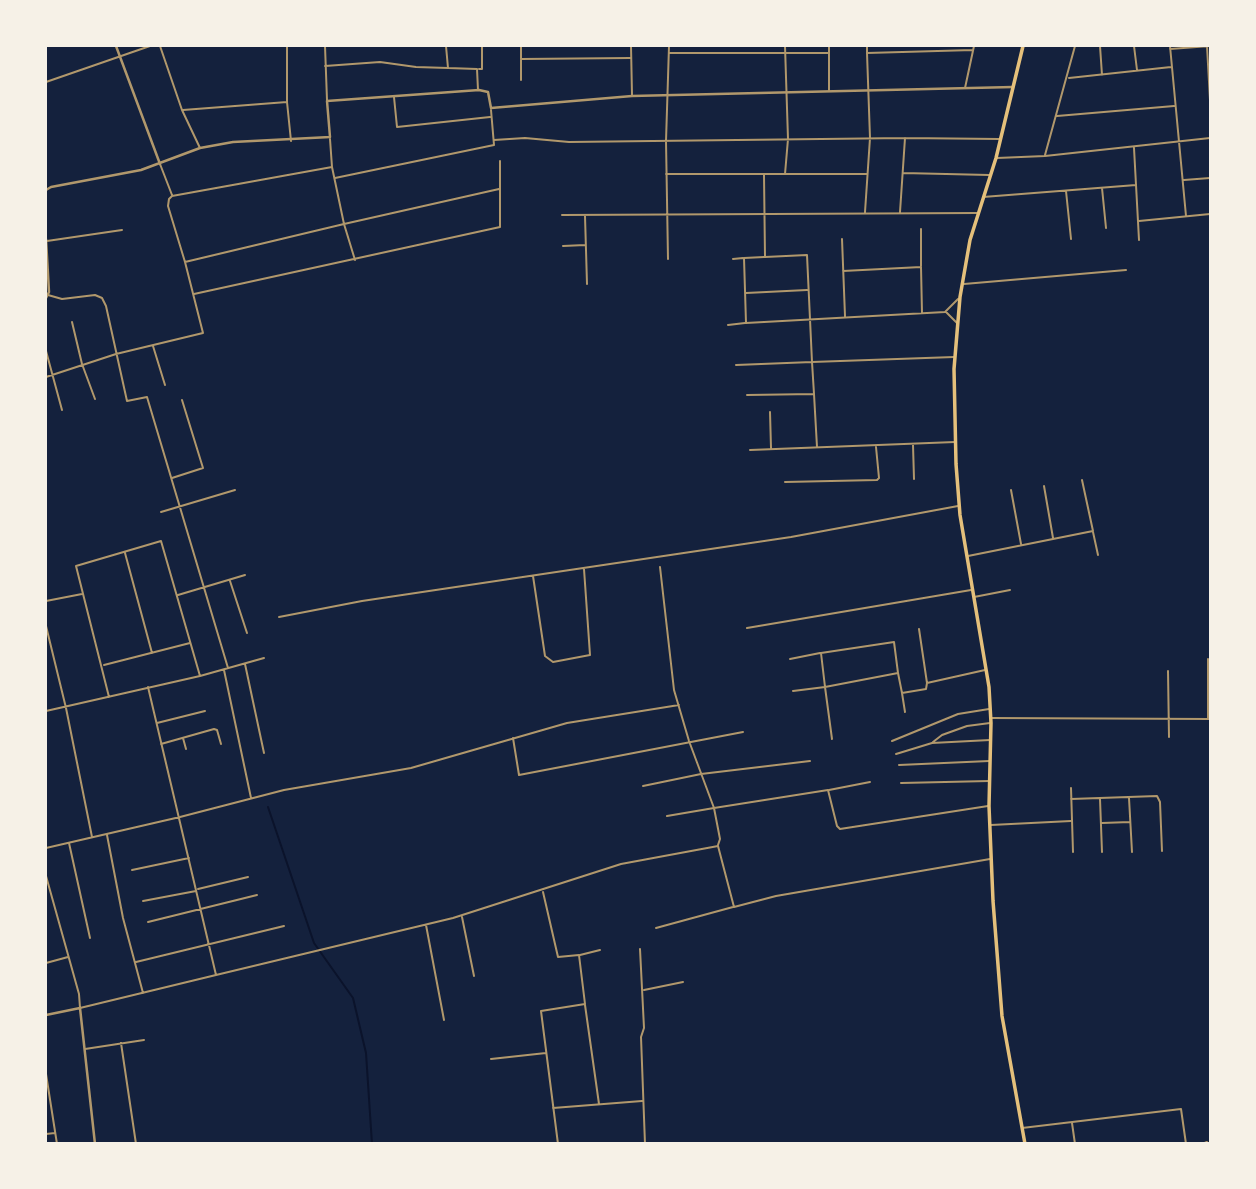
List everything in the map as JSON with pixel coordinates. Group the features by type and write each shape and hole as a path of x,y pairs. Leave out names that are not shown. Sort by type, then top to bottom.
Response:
{"main road":[{"path":"1023,46 996,158 970,240 960,297 955,442 959,506 986,670 991,720 989,806 1002,1016 1025,1143"}],"street":[{"path":"116,46 173,196"},
{"path":"46,82 150,46"},
{"path":"160,46 182,110 200,148"},
{"path":"287,46 287,102 291,141"},
{"path":"325,46 332,167 355,260"},
{"path":"446,46 448,68"},
{"path":"326,66 380,62 416,67 482,69 482,46"},
{"path":"521,46 521,80"},
{"path":"631,46 632,96"},
{"path":"668,259 666,141 669,46"},
{"path":"785,46 788,139 785,174"},
{"path":"828,46 829,90"},
{"path":"865,214 870,138 867,46"},
{"path":"965,88 974,46"},
{"path":"1045,156 1075,46"},
{"path":"1100,46 1102,75"},
{"path":"1134,46 1137,71"},
{"path":"1186,216 1170,47 1209,46 1210,100"},
{"path":"867,52 974,50"},
{"path":"669,53 829,53"},
{"path":"521,59 630,58"},
{"path":"1068,78 1172,67"},
{"path":"477,69 478,90"},
{"path":"491,108 632,96 787,90 1014,87"},
{"path":"327,101 478,90 488,92 491,108 494,145 334,178"},
{"path":"394,96 397,127 490,117"},
{"path":"182,110 287,102"},
{"path":"1057,116 1175,106"},
{"path":"46,190 160,164 200,148 233,142 330,137"},
{"path":"494,141 525,138 569,142 1000,139"},
{"path":"900,213 905,138"},
{"path":"996,158 1045,156 1210,138"},
{"path":"1134,147 1139,240"},
{"path":"194,294 500,227 500,161"},
{"path":"46,377 116,354 203,333 167,206 173,196 332,167"},
{"path":"903,173 990,175"},
{"path":"666,174 867,174"},
{"path":"764,175 765,257"},
{"path":"1182,180 1210,178"},
{"path":"982,197 1136,185"},
{"path":"1101,187 1106,228"},
{"path":"184,262 500,189"},
{"path":"1066,190 1071,239"},
{"path":"562,215 978,213"},
{"path":"1138,221 1210,214"},
{"path":"585,215 587,284"},
{"path":"921,229 922,313"},
{"path":"122,230 46,240 46,296 62,299 95,295 102,298 127,401 147,397 226,668 251,798"},
{"path":"842,239 845,317"},
{"path":"563,246 586,245"},
{"path":"733,259 807,255 817,448"},
{"path":"744,258 746,323"},
{"path":"844,271 921,267"},
{"path":"963,284 1126,270"},
{"path":"745,293 808,290"},
{"path":"728,325 945,312 960,297"},
{"path":"945,312 958,325"},
{"path":"72,322 82,364 95,399"},
{"path":"153,345 165,385"},
{"path":"46,351 62,410"},
{"path":"736,365 956,357"},
{"path":"747,396 814,394"},
{"path":"171,478 203,468 182,400"},
{"path":"770,412 771,449"},
{"path":"750,450 955,442"},
{"path":"913,444 914,479"},
{"path":"785,482 877,480 876,446"},
{"path":"1082,480 1098,555"},
{"path":"1044,486 1053,539"},
{"path":"161,512 235,490"},
{"path":"1011,490 1021,545"},
{"path":"279,617 362,601 791,537 959,506"},
{"path":"967,556 1093,531"},
{"path":"109,697 76,566 161,541 200,676"},
{"path":"124,552 152,653"},
{"path":"660,567 674,690 689,741 715,808 720,838 718,846 734,907"},
{"path":"533,576 545,656 553,662 590,655 584,568"},
{"path":"177,595 245,575"},
{"path":"230,579 247,633"},
{"path":"747,628 972,590"},
{"path":"974,597 1010,590"},
{"path":"46,601 83,594"},
{"path":"46,626 92,837"},
{"path":"902,693 926,689 919,629"},
{"path":"790,659 894,642 905,712"},
{"path":"102,666 191,643"},
{"path":"821,653 832,739"},
{"path":"46,711 200,676 264,658"},
{"path":"932,743 942,735 991,720 1209,719 1208,659"},
{"path":"245,663 264,753"},
{"path":"927,682 986,670"},
{"path":"1168,671 1169,737"},
{"path":"793,691 898,673"},
{"path":"148,687 216,975"},
{"path":"46,848 251,798 411,768 567,723 679,705"},
{"path":"892,741 958,714 990,709"},
{"path":"156,723 205,711"},
{"path":"160,745 217,730 221,744"},
{"path":"513,738 519,775 743,732"},
{"path":"183,737 186,749"},
{"path":"896,754 932,743 991,740"},
{"path":"643,786 701,774 810,761"},
{"path":"899,765 990,761"},
{"path":"901,783 990,781"},
{"path":"667,816 870,782"},
{"path":"1071,788 1073,852"},
{"path":"828,790 840,829 989,806"},
{"path":"1129,797 1132,852"},
{"path":"1100,798 1102,852"},
{"path":"1071,799 1159,798 1162,850"},
{"path":"990,825 1071,821"},
{"path":"1101,823 1130,822"},
{"path":"107,834 123,918 144,994"},
{"path":"69,842 90,938"},
{"path":"46,1015 144,994 462,915 621,864 718,846"},
{"path":"132,870 190,858"},
{"path":"656,928 776,896 991,859"},
{"path":"46,876 79,994 95,1143"},
{"path":"143,901 248,877"},
{"path":"543,891 558,957 600,950"},
{"path":"148,922 257,895"},
{"path":"462,915 474,976"},
{"path":"426,924 444,1020"},
{"path":"135,962 284,926"},
{"path":"640,948 645,1143"},
{"path":"579,955 598,1104"},
{"path":"46,963 69,957"},
{"path":"643,990 683,982"},
{"path":"558,1143 541,1011 585,1004"},
{"path":"84,1049 144,1040"},
{"path":"121,1043 136,1143"},
{"path":"491,1059 547,1053"},
{"path":"46,1074 46,1088 57,1143"},
{"path":"553,1108 643,1101"},
{"path":"1023,1128 1181,1109 1186,1143"},
{"path":"1072,1122 1074,1143"},
{"path":"46,1134 56,1132"},
{"path":"1202,1143 1207,1142"}],"waterway":[{"path":"268,807 314,943 353,998 366,1053 372,1144"}]}
